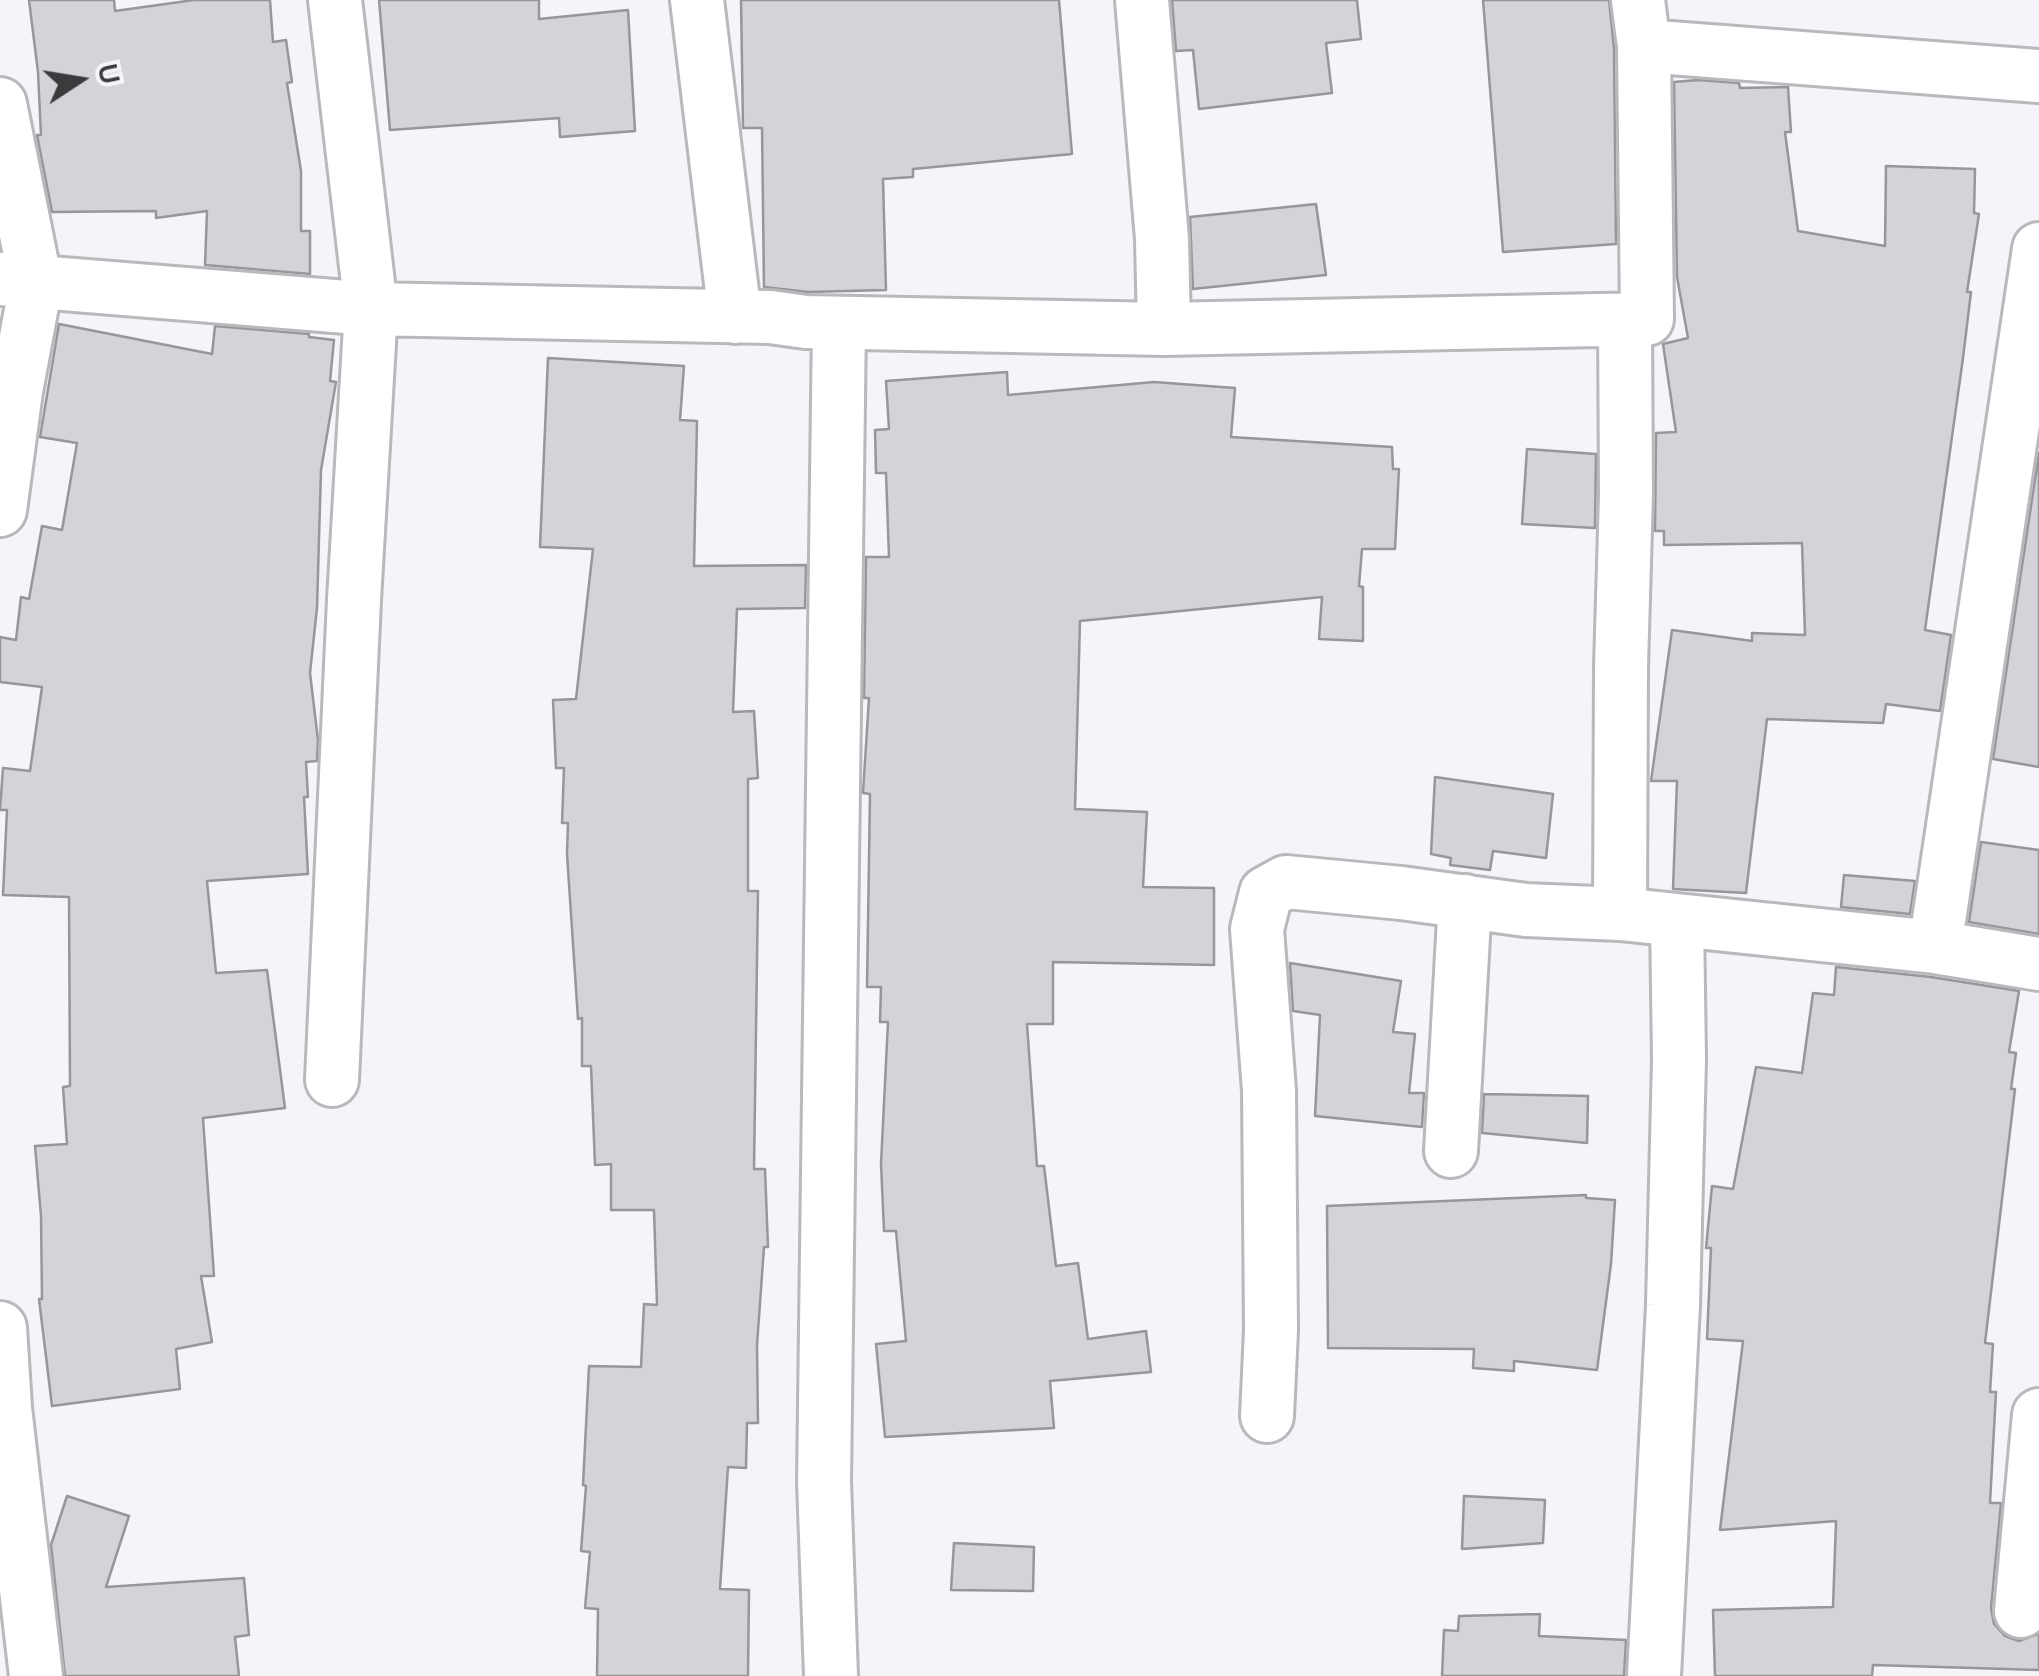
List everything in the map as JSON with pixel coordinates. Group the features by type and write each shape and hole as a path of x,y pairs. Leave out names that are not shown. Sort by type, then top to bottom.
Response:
{"street":[{"path":"332,1080 372,309 335,0"},
{"path":"697,0 735,316"},
{"path":"1142,0 1162,238 1164,329"},
{"path":"18,282 372,309 735,316 839,323 1164,329 1647,319 1641,23 2039,76"},
{"path":"0,104 18,282 16,391 0,510"},
{"path":"1936,947 2039,248"},
{"path":"1620,914 1625,320"},
{"path":"831,1676 824,1482 839,323"},
{"path":"1267,1416 1271,1330 1269,1092 1257,929 1266,893 1286,882 1526,910 1620,914 1936,947 2039,964"},
{"path":"1451,1151 1465,902"},
{"path":"1654,1676 1673,1305 1679,1059 1677,920"},
{"path":"0,1328 5,1408 36,1676"},
{"path":"2021,1611 2039,1415"}],"building":[{"path":"29,0 114,0 115,11 194,0 270,0 273,42 286,40 292,82 287,83 301,171 301,231 310,231 310,274 205,265 207,211 156,218 156,211 52,212 37,135 41,135 38,72"},
{"path":"379,0 539,0 539,19 628,10 635,131 560,137 559,118 390,130"},
{"path":"741,0 1059,0 1072,154 913,169 913,177 883,179 886,290 808,292 764,287 762,128 743,128"},
{"path":"1172,0 1357,0 1361,39 1326,43 1332,93 1199,109 1193,50 1176,51"},
{"path":"1483,0 1609,0 1614,48 1616,244 1503,252"},
{"path":"1674,82 1739,83 1740,88 1788,87 1791,132 1785,132 1798,231 1885,246 1886,166 1975,169 1974,213 1979,214 1925,630 1951,635 1940,711 1886,704 1883,723 1767,719 1746,893 1673,889 1677,781 1651,781 1672,630 1752,641 1752,633 1805,635 1802,543 1664,545 1664,531 1655,531 1656,433 1676,432 1663,344 1688,338 1677,277"},
{"path":"1316,204 1326,275 1193,289 1190,217"},
{"path":"59,324 212,354 215,326 309,334 334,340 330,381 336,382 321,470 317,608 310,673 317,761 306,762 308,797 304,797 308,874 207,881 216,973 267,970 285,1108 203,1118 214,1276 201,1276 212,1342 176,1349 180,1389 52,1406 39,1299 41,1216 35,1146 67,1144 63,1087 70,1086 69,897 3,895 7,810 0,810 3,768 30,771 42,687 0,682 0,637 16,640 21,597 29,599 42,526 62,530 77,443 40,437"},
{"path":"548,358 684,366 680,420 697,421 694,566 806,565 805,608 737,609 733,712 754,711 758,778 748,779 748,891 758,891 754,1169 765,1169 768,1247 764,1247 757,1345 758,1423 747,1423 746,1468 728,1467 720,1589 749,1590 748,1676 597,1676 598,1609 585,1608 590,1552 581,1551 589,1366 641,1367 644,1304 657,1305 654,1210 611,1210 611,1164 595,1165 591,1066 582,1066 568,823 562,823 564,768 556,768 553,700 576,699 593,549 540,547"},
{"path":"1007,372 1008,395 1154,382 1235,388 1231,437 1392,447 1393,469 1399,469 1395,549 1362,549 1359,586 1363,587 1363,641 1319,639 1322,597 1080,621 1075,809 1147,812 1143,887 1214,888 1214,965 1053,962 1053,1024 1027,1024 1037,1166 1044,1166 1056,1266 1078,1263 1088,1339 1146,1331 1151,1372 1050,1381 1054,1428 885,1437 876,1344 906,1341 896,1231 884,1231 881,1164 888,1022 880,1022 881,987 867,987 870,794 863,793 869,698 864,698 866,557 889,557 886,473 876,473 875,430 889,429 886,381"},
{"path":"1527,449 1596,454 1595,528 1522,524"},
{"path":"2039,453 2039,767 1993,759"},
{"path":"1435,777 1553,794 1546,858 1493,851 1490,870 1450,865 1451,858 1431,854"},
{"path":"1981,842 2039,850 2039,934 1969,922"},
{"path":"1844,875 1915,881 1910,914 1841,907"},
{"path":"1290,963 1401,981 1393,1032 1415,1034 1409,1093 1424,1093 1422,1127 1315,1116 1320,1015 1293,1011"},
{"path":"1836,967 2019,991 2009,1052 2016,1053 2011,1089 2015,1089 1985,1343 1993,1344 1990,1392 1996,1392 1990,1503 2001,1503 1991,1608 1994,1624 2005,1636 2019,1641 2039,1634 2039,1670 1873,1665 1872,1676 1715,1676 1713,1610 1833,1607 1836,1521 1720,1530 1743,1341 1707,1339 1711,1248 1706,1248 1712,1186 1733,1189 1756,1067 1802,1073 1813,993 1834,995"},
{"path":"1484,1094 1588,1096 1587,1143 1482,1133"},
{"path":"1586,1195 1615,1200 1597,1370 1514,1361 1514,1371 1473,1368 1474,1349 1328,1348 1327,1206"},
{"path":"67,1496 129,1516 106,1587 244,1578 249,1635 235,1637 239,1676 65,1676 51,1545"},
{"path":"1464,1496 1545,1500 1543,1543 1462,1549"},
{"path":"954,1543 1034,1547 1033,1591 951,1590"},
{"path":"1540,1614 1539,1636 1626,1640 1624,1676 1442,1676 1444,1630 1458,1631 1459,1616"}]}
